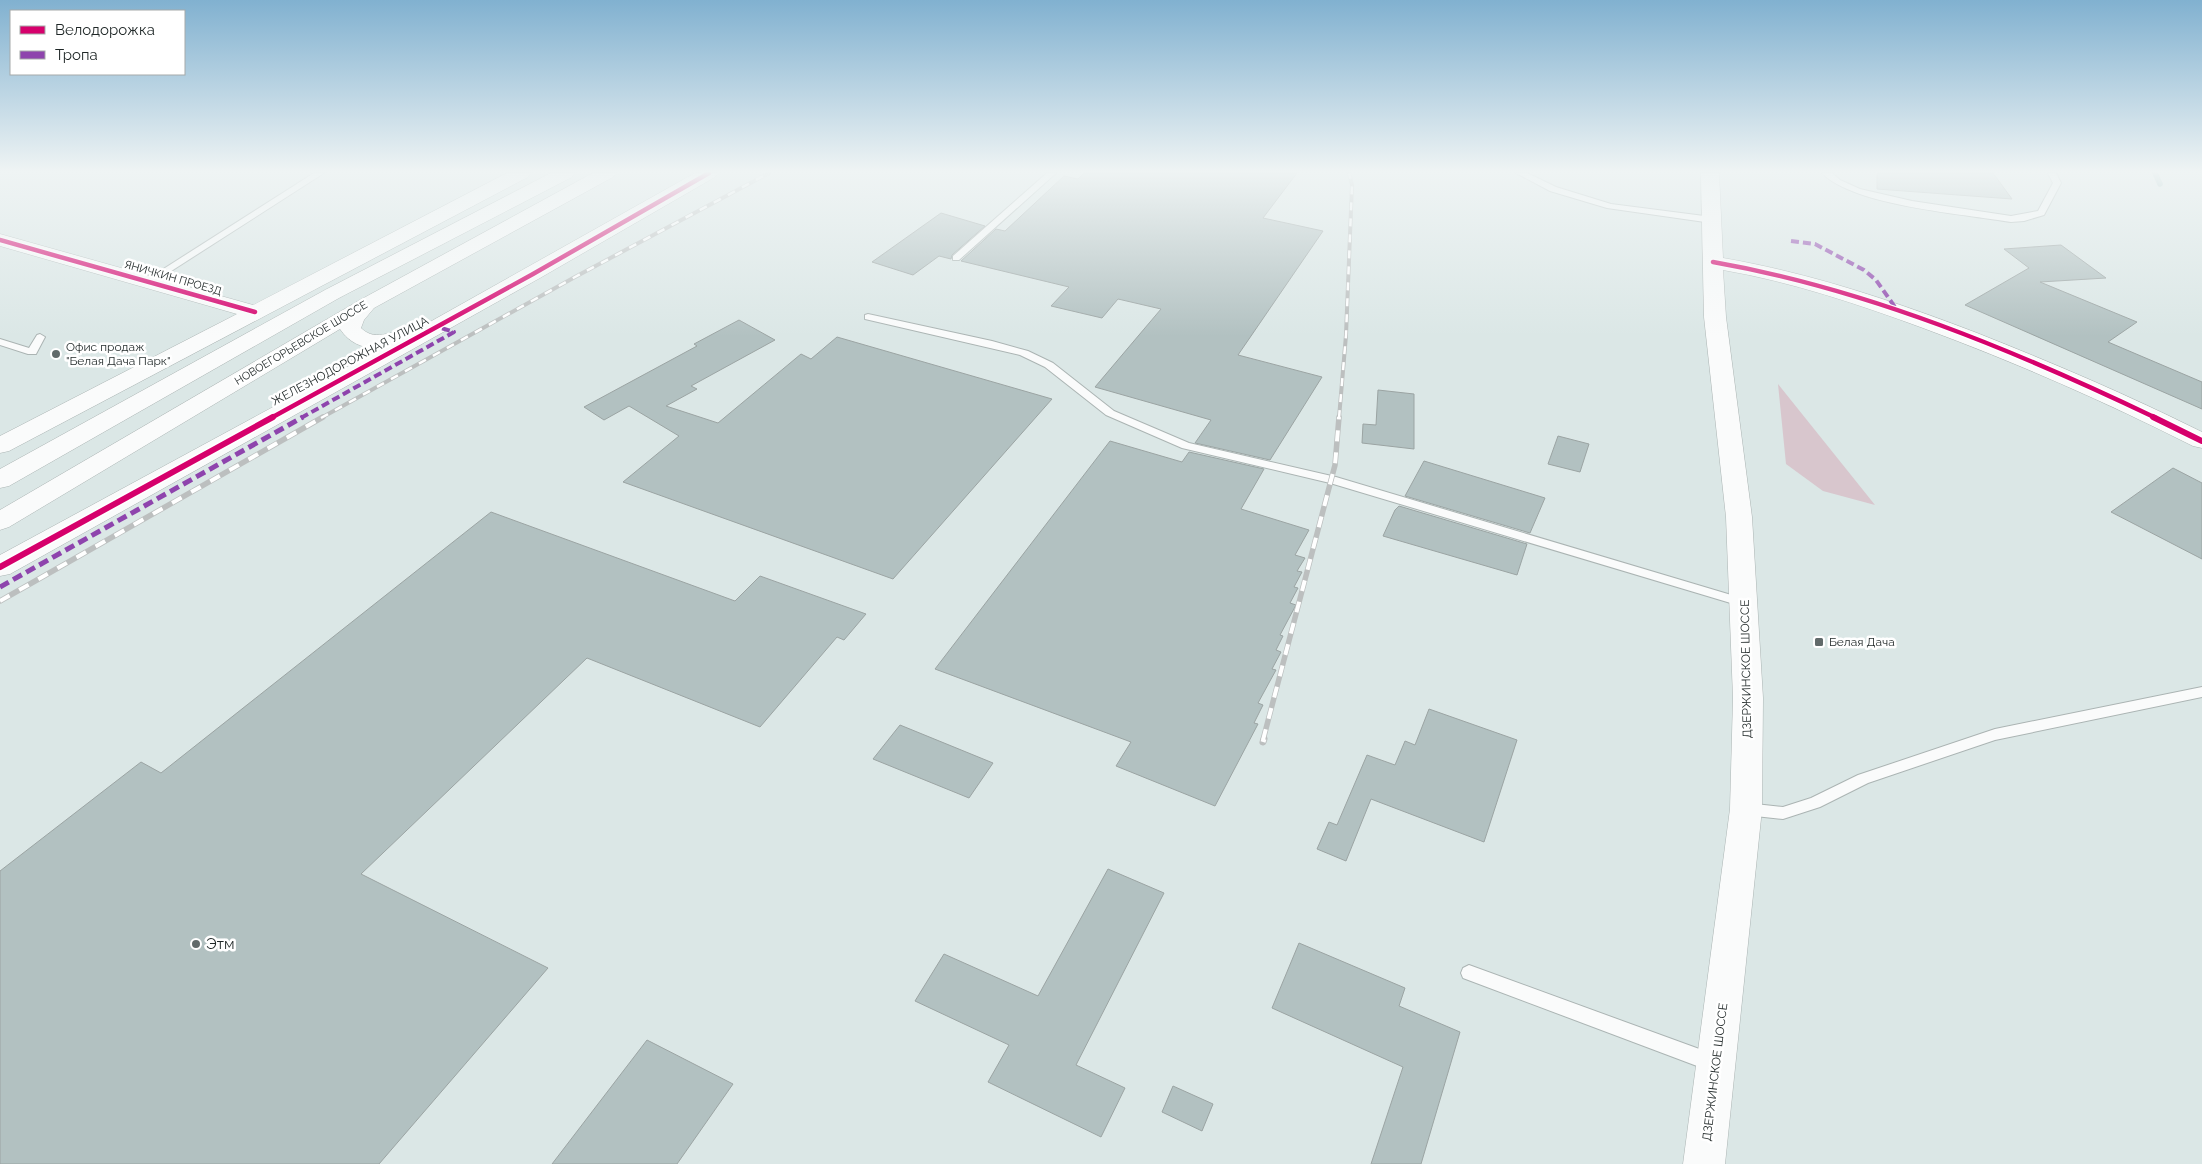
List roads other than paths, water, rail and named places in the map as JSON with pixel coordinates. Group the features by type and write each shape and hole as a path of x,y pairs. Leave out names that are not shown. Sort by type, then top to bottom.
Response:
{"main road":[{"path":"0,446 418,227"},
{"name":"НОВОЕГОРЬЕВСКОЕ ШОССЕ","path":"0,480 332,294 461,227"},
{"name":"НОВОЕГОРЬЕВСКОЕ ШОССЕ","path":"0,521 367,304 507,227"},
{"name":"ЖЕЛЕЗНОДОРОЖНАЯ УЛИЦА","path":"0,567 183,464 617,227"},
{"name":"ДЗЕРЖИНСКОЕ ШОССЕ","path":"1704,1164 1746,810 1748,698 1744,603 1734,462 1715,317 1712,227"},
{"name":"ЯНИЧКИН ПРОЕЗД","path":"0,240 255,312"},
{"path":"1713,262 1764,270 1897,310 2042,367 2202,441"},
{"path":"367,304 354,318 350,328 355,336 367,341 386,342 437,326"}],"lane":[{"path":"148,282 234,227"},
{"path":"956,258 989,227"},
{"path":"868,317 992,344 1024,353 1049,365 1110,413 1186,446 1332,480 1744,603"},
{"path":"0,342 32,352 40,338"},
{"path":"1746,810 1783,813 1816,803 1863,779 1995,735 2202,692"},
{"path":"1469,972 1716,1064"}],"railway":[{"path":"321,418 668,227"},
{"path":"1339,418 1346,335 1350,227"},
{"path":"0,601 323,417"},
{"path":"1263,740 1335,465 1339,417"}],"place":[{"name":"Офис продаж \"Белая Дача Парк\"","path":"56,354"},
{"name":"Белая Дача","path":"1819,642"},
{"name":"Этм","path":"196,944"}]}
